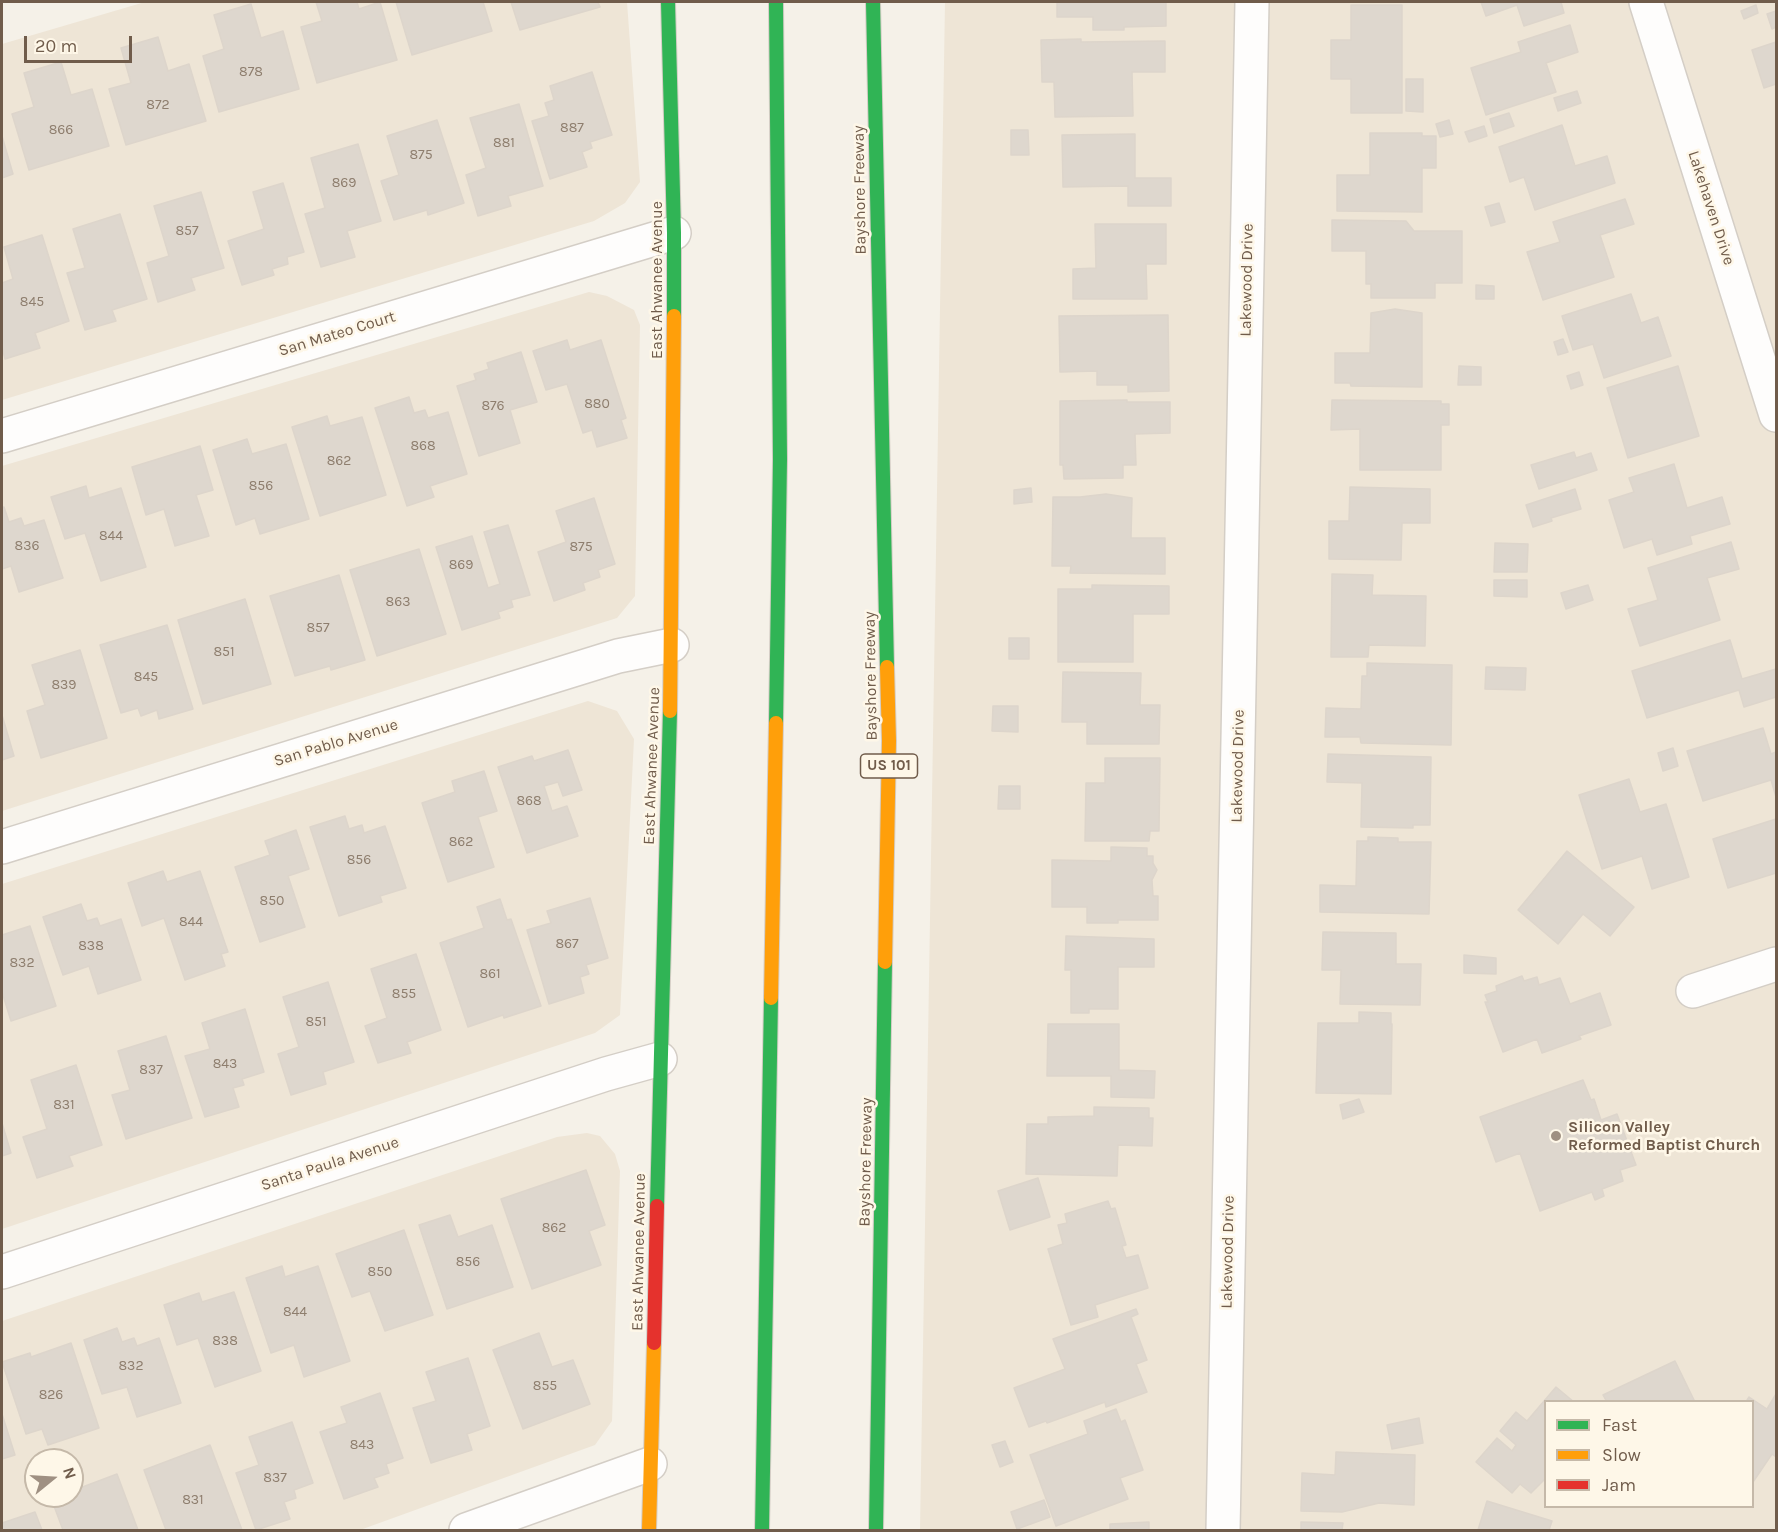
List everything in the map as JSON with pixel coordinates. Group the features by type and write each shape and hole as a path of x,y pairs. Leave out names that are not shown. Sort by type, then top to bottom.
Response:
{"main road":[{"name":"East Ahwanee Avenue","path":"649,1530 672,645 674,233 668,2"},
{"path":"762,1530 780,459 776,2"},
{"name":"Bayshore Freeway","path":"873,2 889,741 876,1530"}],"street":[{"name":"Lakewood Drive","path":"1223,1530 1252,2"},
{"name":"Lakehaven Drive","path":"1646,2 1776,415"},
{"name":"San Mateo Court","path":"2,436 674,233"},
{"name":"San Pablo Avenue","path":"2,847 618,656 672,645"},
{"path":"1693,991 1776,964"},
{"name":"Santa Paula Avenue","path":"2,1272 606,1074 660,1059"},
{"path":"466,1530 650,1464"}],"shaded area":[{"path":"145,2 627,2 640,182 625,203 594,221 2,400 2,44"},
{"path":"945,2 1776,2 1776,1530 920,1530"},
{"path":"589,292 607,296 634,310 640,325 635,596 617,618 2,811 2,466"},
{"path":"588,701 617,711 634,739 620,1015 595,1033 2,1229 2,884"},
{"path":"587,1133 600,1136 615,1154 620,1171 612,1421 595,1445 360,1530 2,1530 2,1321 557,1137"}],"building":[{"path":"316,2 357,2 359,9 380,2 397,60 317,83 301,27 322,21"},
{"path":"396,2 483,2 492,31 412,55"},
{"path":"511,2 598,2 600,7 520,30"},
{"path":"1057,2 1166,2 1166,26 1093,30 1093,17 1057,17"},
{"path":"1481,2 1561,2 1564,13 1524,26 1517,5 1486,16"},
{"path":"251,4 261,38 283,31 299,89 219,112 203,56 224,49 214,15"},
{"path":"1351,5 1402,5 1402,113 1351,113 1351,79 1331,79 1331,40 1351,40"},
{"path":"1756,5 1758,13 1744,19 1741,11"},
{"path":"1776,11 1776,27 1772,29 1767,14"},
{"path":"1570,25 1578,52 1546,63 1556,92 1486,115 1471,68 1521,52 1518,42"},
{"path":"158,37 168,71 189,64 206,121 126,145 109,89 131,83 121,48"},
{"path":"1081,39 1081,42 1165,41 1165,72 1132,72 1133,116 1055,117 1054,82 1042,82 1041,40"},
{"path":"1776,42 1776,84 1764,88 1752,50"},
{"path":"61,62 71,95 92,89 109,146 29,170 12,114 34,107 24,73"},
{"path":"592,72 612,135 590,142 592,148 582,152 587,167 550,179 532,121 549,116 545,103 554,100 550,86"},
{"path":"1406,79 1423,79 1423,112 1406,111"},
{"path":"1577,91 1581,103 1558,111 1554,98"},
{"path":"519,104 543,186 508,196 511,206 478,216 466,175 486,168 470,118"},
{"path":"1509,113 1514,126 1494,133 1490,119"},
{"path":"437,120 464,203 428,215 427,210 394,220 381,181 399,175 387,136"},
{"path":"1449,120 1453,134 1440,137 1436,124"},
{"path":"1562,125 1575,166 1607,156 1615,183 1535,210 1524,177 1510,182 1499,147"},
{"path":"1484,126 1487,136 1469,142 1465,132"},
{"path":"1011,130 1028,130 1029,155 1011,155"},
{"path":"1370,133 1422,133 1422,136 1436,136 1436,168 1422,168 1422,212 1337,211 1337,175 1370,175"},
{"path":"1135,134 1135,178 1171,178 1171,206 1128,206 1128,186 1063,187 1062,135"},
{"path":"2,136 13,174 2,178"},
{"path":"358,144 381,221 347,231 355,257 321,267 305,214 325,208 311,158"},
{"path":"283,183 304,252 287,257 288,264 272,269 274,275 242,285 228,241 264,229 253,192"},
{"path":"201,192 224,268 191,278 195,290 158,302 147,263 169,256 154,206"},
{"path":"1625,199 1634,224 1600,235 1614,277 1543,300 1527,252 1560,242 1553,222"},
{"path":"1499,203 1505,222 1491,226 1485,207"},
{"path":"120,214 147,299 112,310 116,321 85,330 67,273 85,268 73,229"},
{"path":"1332,220 1406,221 1414,231 1462,231 1462,283 1435,283 1435,298 1371,298 1371,284 1366,284 1366,251 1332,251"},
{"path":"1095,224 1166,224 1166,264 1146,264 1147,299 1073,299 1073,269 1096,268"},
{"path":"42,235 69,321 35,333 40,348 5,359 2,347 2,283 13,279 4,247"},
{"path":"1476,285 1494,286 1494,299 1476,299"},
{"path":"1631,294 1641,323 1658,317 1671,356 1604,378 1593,344 1573,350 1562,316"},
{"path":"1395,309 1422,313 1422,387 1351,386 1350,383 1335,383 1335,353 1370,353 1371,313"},
{"path":"1168,315 1169,391 1128,392 1128,385 1097,385 1097,371 1060,372 1059,316"},
{"path":"1563,339 1568,352 1558,355 1554,342"},
{"path":"567,340 570,350 601,340 626,418 621,420 627,438 597,447 592,430 583,433 567,384 546,390 533,351"},
{"path":"521,352 537,402 510,410 520,443 479,456 457,386 476,380 474,374 489,369 487,363"},
{"path":"1459,366 1481,367 1481,385 1458,385"},
{"path":"1678,366 1699,436 1628,458 1607,388"},
{"path":"1579,372 1583,385 1571,389 1567,376"},
{"path":"409,397 414,413 425,410 428,418 448,412 467,474 430,486 434,497 407,506 375,408"},
{"path":"1127,400 1127,402 1170,402 1170,433 1135,434 1136,465 1123,465 1123,478 1064,479 1063,465 1060,465 1060,401"},
{"path":"1332,400 1441,401 1441,404 1449,404 1449,425 1441,425 1441,470 1360,470 1360,429 1331,430"},
{"path":"327,416 330,426 362,417 386,495 320,516 292,427"},
{"path":"247,439 252,454 286,444 309,519 260,534 255,518 236,525 213,450"},
{"path":"200,446 213,490 196,495 209,536 175,546 164,509 146,515 132,467"},
{"path":"1574,452 1576,458 1591,453 1597,470 1539,489 1531,465"},
{"path":"1674,464 1687,508 1722,497 1730,524 1690,536 1692,544 1657,555 1652,539 1624,548 1609,500 1634,492 1629,478"},
{"path":"86,486 89,498 121,488 146,567 101,581 85,533 65,539 51,497"},
{"path":"1350,487 1430,489 1430,523 1402,523 1401,560 1329,559 1329,521 1349,521"},
{"path":"1031,488 1032,502 1014,504 1014,490"},
{"path":"1575,489 1581,509 1551,518 1552,521 1533,527 1526,505"},
{"path":"1106,494 1132,498 1131,538 1165,538 1165,574 1070,573 1071,566 1052,566 1053,497"},
{"path":"594,498 615,564 598,570 600,577 583,583 585,590 554,601 538,552 566,542 556,511"},
{"path":"4,507 9,522 21,518 24,526 44,520 63,578 19,592 11,566 2,569 2,508"},
{"path":"508,525 530,595 511,600 513,607 498,612 500,618 462,630 436,547 472,536 488,588 500,584 484,532"},
{"path":"1731,542 1739,569 1707,578 1720,620 1640,646 1628,609 1658,600 1648,568"},
{"path":"1495,543 1528,544 1527,572 1494,572"},
{"path":"419,549 446,634 377,656 350,570"},
{"path":"1332,574 1373,575 1372,595 1426,596 1425,646 1369,645 1368,657 1331,657"},
{"path":"339,575 365,660 331,670 330,666 295,676 270,596"},
{"path":"1494,580 1527,580 1527,597 1494,596"},
{"path":"1092,585 1169,586 1169,614 1133,614 1133,662 1058,662 1058,589 1092,589"},
{"path":"1588,585 1593,600 1566,609 1561,593"},
{"path":"245,599 271,684 203,704 178,620"},
{"path":"167,625 193,709 159,719 157,710 141,716 138,708 121,713 100,645"},
{"path":"1009,638 1029,638 1029,659 1009,659"},
{"path":"1730,640 1742,679 1776,669 1776,697 1744,707 1739,690 1647,718 1632,671"},
{"path":"80,650 107,738 41,758 27,711 45,705 32,665"},
{"path":"1367,663 1452,665 1451,745 1361,743 1360,737 1325,737 1326,708 1361,709 1362,676 1367,676"},
{"path":"1486,667 1526,668 1525,690 1485,689"},
{"path":"1063,672 1141,673 1140,705 1160,705 1159,744 1087,744 1087,722 1062,722"},
{"path":"993,706 1018,706 1018,732 992,731"},
{"path":"2,715 14,756 2,760"},
{"path":"1763,728 1771,754 1776,752 1776,797 1771,780 1703,801 1687,751"},
{"path":"1673,748 1678,766 1663,771 1658,753"},
{"path":"568,750 582,790 563,796 558,782 544,786 552,811 567,806 578,836 527,853 498,767 532,756 534,761"},
{"path":"1328,754 1431,757 1430,825 1413,825 1413,828 1361,827 1362,783 1327,782"},
{"path":"1105,758 1160,758 1159,831 1150,831 1149,841 1085,841 1086,783 1105,783"},
{"path":"484,771 497,811 478,817 494,867 448,882 422,803 455,792 452,781"},
{"path":"1629,779 1640,812 1666,804 1689,877 1652,889 1642,856 1602,869 1579,795"},
{"path":"999,786 1020,786 1020,809 998,809"},
{"path":"345,816 349,829 362,825 364,833 385,826 406,888 380,896 382,902 339,916 310,827"},
{"path":"1776,819 1776,873 1728,888 1713,839"},
{"path":"296,830 309,869 288,876 305,927 260,942 235,867 270,855 265,841"},
{"path":"1368,837 1398,838 1398,842 1431,842 1429,914 1320,912 1320,885 1356,886 1357,841 1368,841"},
{"path":"1111,847 1147,848 1147,856 1153,856 1153,863 1157,870 1152,880 1153,896 1158,896 1158,920 1087,923 1087,907 1052,907 1052,860 1111,861"},
{"path":"1567,851 1634,907 1610,936 1583,914 1558,944 1518,910"},
{"path":"163,871 167,882 200,871 228,952 221,954 225,966 185,980 164,918 142,926 128,883"},
{"path":"590,898 608,958 586,965 589,974 580,977 584,993 549,1004 527,930 551,923 547,911"},
{"path":"500,899 507,920 511,919 541,1006 504,1018 503,1015 468,1027 440,943 484,928 477,907"},
{"path":"81,904 87,921 97,918 100,926 121,919 141,980 98,994 89,966 63,975 43,917"},
{"path":"30,926 56,1006 11,1021 2,992 2,935"},
{"path":"1323,932 1396,933 1396,964 1421,964 1420,1005 1340,1004 1341,970 1322,970"},
{"path":"1066,936 1154,939 1154,967 1118,967 1118,1009 1089,1009 1089,1013 1071,1013 1071,970 1065,970"},
{"path":"416,954 441,1030 407,1042 411,1053 378,1063 365,1026 387,1018 371,969"},
{"path":"1464,955 1496,958 1496,974 1464,973"},
{"path":"1522,976 1524,981 1537,977 1539,985 1560,978 1570,1004 1600,993 1611,1025 1579,1036 1581,1039 1542,1053 1537,1039 1503,1052 1485,1002 1488,1002 1485,995 1497,991 1496,986"},
{"path":"328,982 354,1062 323,1072 326,1084 291,1095 278,1054 299,1047 283,997"},
{"path":"245,1009 264,1072 242,1079 244,1085 233,1088 239,1107 205,1117 185,1056 210,1049 202,1023"},
{"path":"1359,1012 1391,1013 1391,1094 1316,1093 1318,1023 1359,1023"},
{"path":"1048,1024 1119,1024 1119,1070 1155,1071 1154,1098 1111,1097 1111,1076 1047,1076"},
{"path":"166,1036 192,1118 126,1139 112,1095 130,1090 118,1051"},
{"path":"76,1065 102,1145 69,1156 73,1166 37,1178 23,1137 47,1129 31,1080"},
{"name":"Silicon Valley Reformed Baptist Church","path":"1583,1080 1591,1100 1594,1099 1601,1120 1617,1114 1636,1165 1620,1170 1623,1181 1602,1189 1604,1196 1595,1200 1592,1192 1540,1211 1520,1153 1496,1162 1480,1117"},
{"path":"1359,1099 1364,1112 1343,1119 1340,1105"},
{"path":"1094,1107 1149,1108 1149,1118 1153,1118 1152,1146 1118,1145 1117,1176 1026,1174 1027,1124 1048,1124 1048,1117 1094,1116"},
{"path":"2,1123 11,1153 2,1156"},
{"path":"586,1170 605,1225 589,1231 601,1265 532,1289 501,1199"},
{"path":"1038,1178 1050,1217 1010,1230 998,1191"},
{"path":"1108,1201 1111,1209 1115,1208 1126,1245 1122,1246 1126,1258 1138,1255 1148,1288 1095,1305 1098,1317 1071,1325 1048,1249 1063,1244 1058,1225 1067,1223 1065,1214"},
{"path":"450,1215 458,1237 492,1225 513,1287 447,1309 419,1225"},
{"path":"404,1230 433,1315 385,1331 370,1291 352,1297 336,1254"},
{"path":"282,1266 285,1277 318,1266 350,1361 304,1377 294,1345 271,1353 246,1278"},
{"path":"234,1292 261,1371 215,1387 198,1338 177,1345 164,1305 199,1293 202,1302"},
{"path":"1136,1309 1138,1314 1131,1317 1147,1360 1136,1364 1147,1392 1106,1407 1105,1402 1047,1423 1046,1421 1029,1427 1014,1388 1065,1369 1053,1339"},
{"path":"117,1328 122,1342 134,1338 137,1346 159,1338 181,1403 137,1417 127,1387 102,1394 84,1340"},
{"path":"539,1333 552,1367 573,1360 590,1404 523,1429 493,1350"},
{"path":"71,1343 99,1428 48,1445 42,1429 26,1434 2,1362 30,1353 31,1357"},
{"path":"468,1358 490,1426 467,1434 472,1450 431,1463 413,1408 436,1401 426,1372"},
{"path":"1675,1361 1694,1400 1606,1400 1603,1395"},
{"path":"1556,1387 1572,1400 1545,1400"},
{"path":"380,1393 403,1458 386,1464 389,1473 374,1478 378,1487 344,1499 320,1432 347,1423 341,1407"},
{"path":"1776,1394 1776,1457 1772,1454 1754,1481 1754,1400 1767,1409"},
{"path":"1544,1401 1544,1480 1531,1493 1520,1484 1512,1493 1476,1462 1497,1438 1512,1451 1516,1445 1500,1431 1516,1412 1527,1421"},
{"path":"1116,1409 1121,1422 1125,1420 1143,1470 1120,1478 1128,1499 1056,1526 1030,1455 1088,1434 1084,1421"},
{"path":"2,1414 15,1455 2,1459"},
{"path":"1419,1418 1423,1443 1392,1449 1387,1425"},
{"path":"292,1422 313,1483 294,1490 296,1498 284,1502 290,1519 256,1530 236,1473 259,1465 249,1437"},
{"path":"1005,1441 1013,1462 1000,1467 992,1445"},
{"path":"210,1445 242,1530 166,1530 144,1470"},
{"path":"1336,1452 1415,1455 1414,1505 1379,1503 1342,1512 1301,1511 1302,1473 1335,1475"},
{"path":"117,1474 138,1530 63,1530 55,1508 84,1508 84,1486"},
{"path":"1044,1500 1050,1517 1017,1529 1011,1512"},
{"path":"1487,1501 1552,1521 1549,1530 1478,1530"},
{"path":"35,1512 42,1530 2,1530 2,1523"},
{"path":"1149,1522 1149,1530 1110,1530 1110,1524"},
{"path":"1301,1522 1343,1523 1342,1530 1301,1530"}],"traffic: fast":[{"path":"668,2 674,316"},
{"path":"776,2 780,459 776,723"},
{"path":"873,2 887,667"},
{"path":"657,1206 670,711"},
{"path":"876,1530 885,962"},
{"path":"762,1530 771,998"}],"traffic: slow":[{"path":"670,711 674,316"},
{"path":"885,962 889,741 887,667"},
{"path":"771,998 776,723"},
{"path":"649,1530 654,1343"}],"traffic: jam":[{"path":"654,1343 657,1206"}],"place":[{"name":"Silicon Valley Reformed Baptist Church","path":"1556,1136"}]}
